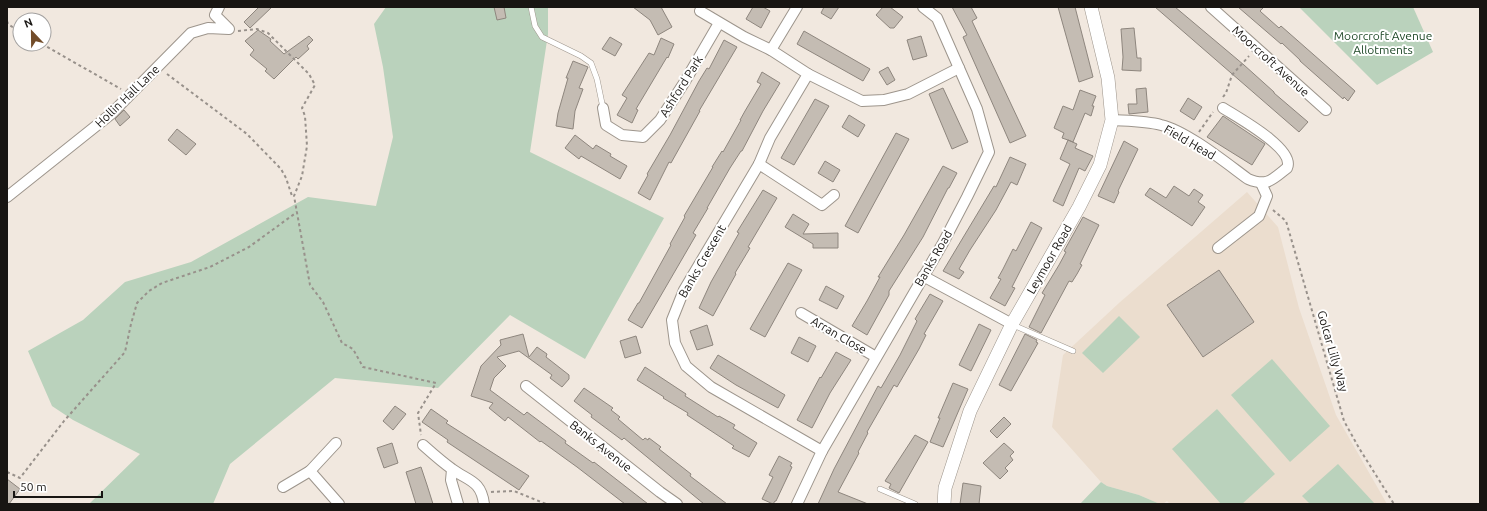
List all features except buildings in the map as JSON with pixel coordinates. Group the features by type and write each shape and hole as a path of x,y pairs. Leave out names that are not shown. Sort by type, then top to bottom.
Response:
{"street":[{"path":"219,7 215,15 229,29"},
{"path":"771,50 797,7"},
{"name":"Banks Road","path":"797,504 822,451 923,276 967,197 989,152 977,109 938,18 923,7"},
{"name":"Leymoor Road","path":"944,504 945,488 970,411 1012,324 1079,207 1100,165 1112,120 1108,78 1091,7"},
{"name":"Moorcroft Avenue","path":"1216,9 1326,110"},
{"path":"698,10 719,23 771,50 808,74 862,101 884,100 908,94 959,68"},
{"name":"Ashford Park","path":"603,108 606,125 622,135 643,137 660,120 684,83 719,23"},
{"name":"Hollin Hall Lane","path":"7,197 111,114 191,33 208,28 229,29"},
{"name":"Banks Crescent","path":"808,74 770,138 759,164 684,290 672,320 675,343 686,366 711,387 822,451"},
{"path":"1218,248 1259,216 1266,196 1261,183 1268,182 1287,168 1288,165 1288,159 1279,148 1264,135 1220,106"},
{"name":"Field Head","path":"1112,120 1162,125 1172,128 1248,179 1261,183"},
{"path":"759,164 821,210 834,195"},
{"path":"923,276 1012,324"},
{"name":"Arran Close","path":"802,313 876,357"},
{"name":"Banks Avenue","path":"526,386 670,502"},
{"path":"283,487 310,471 336,443"},
{"path":"423,444 452,470 474,482 482,493 484,504"},
{"path":"452,470 451,480 458,504"},
{"path":"310,471 339,504"}],"lane":[{"path":"531,7 535,26 542,37 581,56 591,63 597,79 603,108"},
{"path":"1012,324 1073,351"},
{"path":"880,489 915,504"}],"path":[{"path":"229,29 240,31 258,29 268,33 309,74 315,85 302,108 305,116 307,146 302,176 294,196"},
{"path":"1193,141 1220,106 1232,75 1257,48"},
{"path":"52,50 130,94"},
{"path":"158,66 173,79 247,134 281,169 286,178 292,196 294,196 310,285 323,302 342,343 354,349 363,367 436,383 418,413 423,444"},
{"name":"Golcar Lilly Way","path":"1265,202 1286,221 1344,421 1394,504"},
{"path":"7,472 20,478 74,409 126,352 137,302 149,291 162,283 210,267 249,247 297,212"},
{"path":"482,493 514,491 546,504"}],"shaded area":[{"path":"1247,192 1278,227 1299,308 1336,415 1387,504 1170,504 1167,501 1160,504 1139,495 1107,486 1101,482 1052,427 1063,355 1119,303"}],"green space":[{"path":"386,7 548,7 548,34 530,152 664,218 585,359 510,315 438,388 335,378 230,464 213,504 89,504 140,454 73,420 52,406 28,351 83,320 125,282 191,262 308,197 376,206 393,137 383,67 374,24"},
{"name":"Moorcroft Avenue Allotments","path":"1299,7 1413,7 1433,52 1377,85"},
{"path":"1119,316 1140,337 1103,373 1082,353"},
{"path":"1272,359 1330,426 1290,462 1231,395"},
{"path":"1217,409 1275,474 1242,504 1221,504 1172,449"},
{"path":"1338,464 1375,504 1310,504 1302,496"},
{"path":"1101,482 1107,486 1139,495 1160,504 1080,504"}]}
